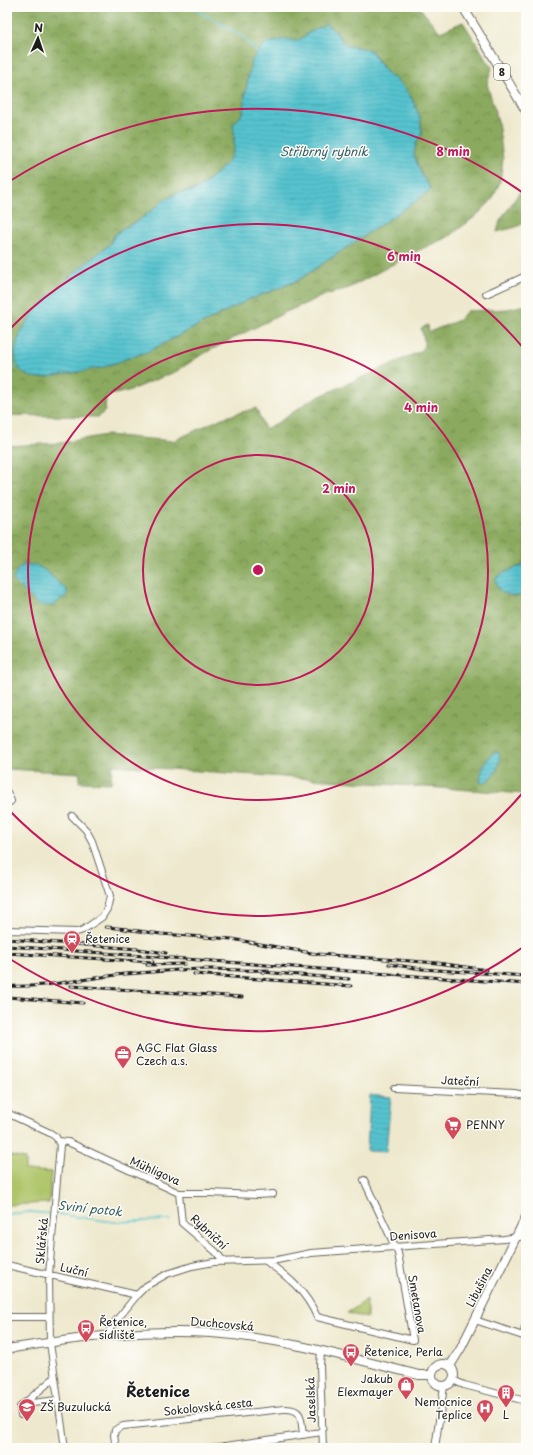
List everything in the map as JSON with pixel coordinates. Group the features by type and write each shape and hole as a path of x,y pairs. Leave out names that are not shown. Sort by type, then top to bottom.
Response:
{"main road":[{"name":"8","path":"463,7 526,111"},
{"name":"Libušina","path":"450,1366 475,1320 526,1217"},
{"name":"Duchcovská","path":"7,1349 108,1335 165,1332 212,1334 269,1340 418,1374 432,1375"},
{"path":"446,1364 450,1366 454,1374 453,1380 444,1386 437,1384 432,1375 433,1370 438,1365 446,1364"}],"street":[{"path":"486,294 526,276"},
{"path":"7,792 11,801 7,804"},
{"path":"7,930 77,932 83,930 102,917 107,909 110,896 92,841 86,830 72,816"},
{"name":"Jateční","path":"394,1088 526,1096"},
{"path":"7,1112 50,1132 59,1141"},
{"name":"Mühligova","path":"59,1141 68,1142 179,1193 210,1192 256,1195 273,1194"},
{"name":"Sklářská","path":"59,1141 60,1151 49,1274 49,1317 54,1378 65,1448"},
{"name":"Smetanova","path":"266,1261 282,1272 304,1293 317,1317 414,1340 398,1253 364,1180"},
{"name":"Rybniční","path":"179,1193 182,1223 216,1252 224,1262"},
{"name":"Denisova","path":"108,1335 111,1327 146,1286 167,1274 192,1266 224,1262 277,1260 311,1253 526,1236"},
{"name":"Luční","path":"7,1265 137,1295"},
{"path":"7,1317 49,1317"},
{"path":"475,1320 524,1337 526,1324"},
{"name":"Jaselská","path":"321,1351 320,1366 323,1448"},
{"path":"21,1415 20,1407 54,1378"},
{"path":"453,1380 464,1386 526,1401"},
{"path":"435,1448 444,1386"},
{"path":"24,1404 57,1400"},
{"name":"Sokolovská cesta","path":"116,1448 114,1435 115,1430 123,1426 284,1409 293,1409 298,1412 303,1435"},
{"path":"212,1448 322,1432"}],"green space":[{"path":"7,7 419,7 440,32 463,22 492,68 487,84 498,121 503,159 500,182 492,200 476,216 448,237 419,250 349,288 325,295 286,312 201,355 177,371 128,391 106,396 105,411 98,417 7,415","holes":["335,31 345,45 371,50 388,74 398,81 411,97 420,117 422,134 416,143 414,155 422,176 431,189 416,201 297,281 248,300 149,351 101,368 62,284 110,244 114,235 184,191 197,189 224,167 231,158 235,138 233,125 243,113 245,95 285,39 298,41 310,32"]},
{"path":"526,183 526,222 516,227 497,232 500,221"},
{"path":"526,305 526,564 518,567 507,596 526,596 526,794 112,765 111,783 79,782 80,773 7,769 7,446 60,443 106,435 173,441 222,418 256,408 265,429 279,422 309,401 421,351 424,343 421,328 428,325 429,332 459,320 467,311 507,309","holes":["36,565 38,605 30,596","493,753 499,765 491,778 483,768"]},
{"path":"7,1155 25,1159 25,1170 51,1172 49,1203 7,1205"},
{"path":"367,1300 367,1318 347,1313"}],"water":[{"name":"Stříbrný rybník","path":"326,24 335,31 345,45 370,50 388,74 405,88 411,97 420,117 422,134 416,143 414,155 422,176 431,189 416,201 297,281 248,300 149,351 101,368 42,378 27,375 21,371 17,364 16,349 21,332 48,298 65,281 110,244 119,231 139,220 169,197 200,188 229,160 234,148 233,125 243,113 251,62 264,44 285,39 298,41 310,32"},
{"path":"526,564 526,596 506,594 498,588 496,578 505,572"},
{"path":"23,565 36,565 46,571 68,591 66,596 52,606 38,605 13,580 17,570"},
{"path":"495,752 499,753 500,757 496,772 485,782 481,783 480,778 484,765"},
{"path":"370,1095 391,1097 386,1152 367,1151"}],"waterway":[{"path":"194,7 196,10 234,31 246,40 259,55"},
{"path":"7,374 18,365"},
{"name":"Sviní potok","path":"7,1214 30,1212 53,1214"},
{"name":"Sviní potok","path":"57,1214 114,1222 170,1220"}],"railway":[{"path":"106,927 128,929"},
{"path":"124,929 161,934 232,939 317,954 438,963 487,970"},
{"path":"7,939 138,949 166,953"},
{"path":"7,946 526,984"},
{"path":"7,953 153,962"},
{"path":"147,965 185,964"},
{"path":"389,964 422,969 526,976"},
{"path":"7,986 37,986 125,974 178,970 268,970"},
{"path":"262,972 349,979"},
{"path":"194,974 351,986"},
{"path":"71,986 242,997"},
{"path":"7,997 83,1003"}],"place":[{"name":"Řetenice","path":"72,954"},
{"name":"AGC Flat Glass Czech a.s.","path":"123,1069"},
{"name":"PENNY","path":"453,1140"},
{"name":"Řetenice, sídliště","path":"86,1343"},
{"name":"Řetenice, Perla","path":"351,1367"},
{"name":"Jakub Elexmayer","path":"406,1400"},
{"name":"L","path":"506,1408"},
{"name":"ZŠ Buzulucká","path":"27,1422"},
{"name":"Nemocnice Teplice","path":"485,1423"}],"district":[{"name":"Řetenice","path":"158,1392"}]}
